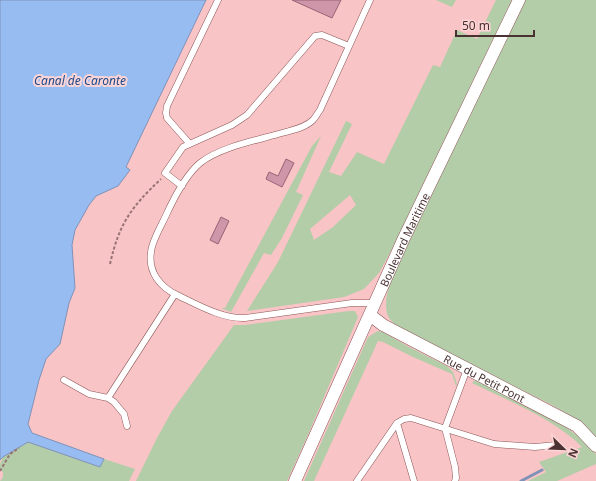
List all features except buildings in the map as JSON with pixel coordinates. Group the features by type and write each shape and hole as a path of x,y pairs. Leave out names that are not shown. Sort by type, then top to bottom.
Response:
{"street":[{"name":"Boulevard Maritime","path":"295,481 404,238 518,0"},
{"name":"Rue du Petit Pont","path":"370,315 384,325 577,426 596,446"}],"lane":[{"path":"189,143 167,118 167,106 218,0"},
{"path":"370,0 320,110 313,120 291,131 221,151 201,163 191,172 170,207 151,248 150,261 153,273 159,282 175,294 218,313 236,318 352,303 375,303"},
{"path":"182,186 165,173 179,152 189,143 240,121 315,36 322,35 349,46"},
{"path":"108,398 175,294"},
{"path":"455,481 456,478 454,467 445,428 468,369"},
{"path":"64,380 89,394 108,398 119,407 124,414 127,426"},
{"path":"356,481 397,423 404,419 411,418 494,444 535,448 556,445"},
{"path":"397,423 414,481"}],"path":[{"path":"110,264 114,246 121,228 143,195 165,173"},
{"path":"0,471 10,454 19,448"}],"green space":[{"path":"436,0 456,0 452,7"},
{"path":"496,0 512,0 379,273 364,289 344,297 247,311 278,262 346,121 352,124 329,172 341,176 357,152 384,164 433,65 440,67 457,30 477,39","holes":["350,195 356,205 333,227 314,240 310,229"]},
{"path":"525,0 596,0 596,437 575,419 552,405 401,330 389,318 386,308 388,290 406,247"},
{"path":"321,136 296,192 303,195 282,238 271,255 264,253 231,312 221,308 225,308 312,146"},
{"path":"355,311 358,317 287,481 136,481 172,411 234,325 245,325"},
{"path":"378,331 383,332 447,366 453,372 457,384 456,386 452,374 378,341 314,481 304,481 368,337"},
{"path":"475,380 561,423 591,447 596,455 596,464 557,481 528,481 546,472 539,462 582,447 571,437 545,419 472,383"},
{"path":"28,442 100,467 104,459 135,469 129,481 0,481 3,477 3,472 0,470 0,464 3,457"}],"water":[{"name":"Canal de Caronte","path":"0,0 206,0 126,167 130,170 118,186 96,196 89,205 75,230 72,245 75,288 69,303 60,344 46,359 28,424 32,433 104,459 100,467 28,442 0,460"}],"waterway":[{"path":"521,481 542,470"}]}
